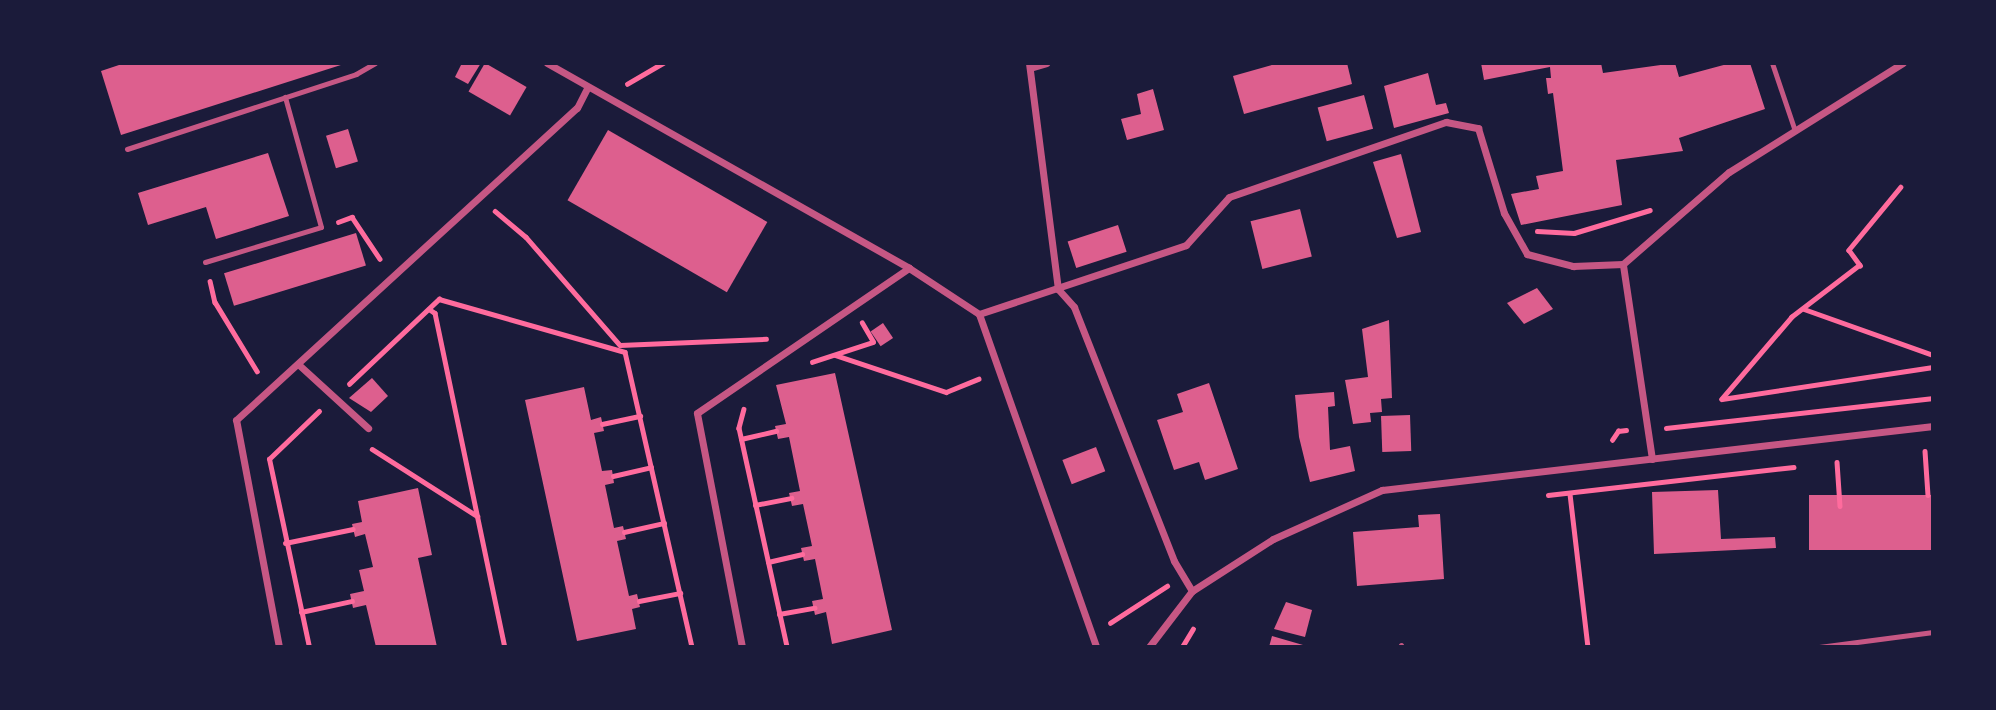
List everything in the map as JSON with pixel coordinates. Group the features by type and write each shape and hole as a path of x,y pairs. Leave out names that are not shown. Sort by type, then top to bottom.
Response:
{"street":[{"path":"547,63 612,103 909,268 979,314 1096,647"},
{"path":"1046,63 1030,65 1058,289 1074,307 1183,576 1192,591"},
{"path":"979,314 1186,245 1229,197 1446,122 1478,128 1504,212 1527,254 1573,266 1623,264 1729,172 1903,63"},
{"path":"279,647 236,420 577,108 587,88"},
{"path":"1623,264 1652,459"},
{"path":"742,647 697,413 909,268"},
{"path":"298,364 333,399 368,428"},
{"path":"1149,647 1192,591 1273,539 1382,489 1933,426"}],"lane":[{"path":"127,149 285,97 375,63"},
{"path":"1772,63 1795,131"},
{"path":"205,262 321,227 285,97"},
{"path":"1819,647 1933,632"}],"path":[{"path":"612,103 624,86 663,63"},
{"path":"1901,187 1849,250 1860,265 1803,309 1722,399 1933,367"},
{"path":"480,197 526,237 625,352 692,647"},
{"path":"321,227 352,217 392,277"},
{"path":"205,262 215,302 269,390"},
{"path":"309,647 269,459 439,299 625,352"},
{"path":"808,363 873,342 852,307"},
{"path":"429,309 435,313 505,647"},
{"path":"1803,309 1933,355"},
{"path":"946,392 986,377"},
{"path":"1648,430 1933,398"},
{"path":"747,404 739,428 787,647"},
{"path":"317,414 328,421"},
{"path":"602,424 640,416"},
{"path":"741,439 776,431"},
{"path":"363,443 478,517"},
{"path":"1913,453 1933,450"},
{"path":"1925,451 1928,495"},
{"path":"1824,463 1850,460"},
{"path":"1837,462 1840,506"},
{"path":"1542,496 1797,466"},
{"path":"613,476 651,467"},
{"path":"1570,494 1588,647"},
{"path":"755,505 790,498"},
{"path":"624,532 664,523"},
{"path":"261,548 353,529"},
{"path":"768,562 802,554"},
{"path":"1091,636 1183,576"},
{"path":"639,601 680,593"},
{"path":"274,618 352,601"},
{"path":"779,614 814,608"},
{"path":"1182,647 1199,618"}],"building":[{"path":"125,63 344,64 121,135 101,71"},
{"path":"462,63 481,63 468,84 455,77"},
{"path":"485,63 527,87 510,116 468,92"},
{"path":"1279,63 1347,63 1352,84 1244,114 1233,76"},
{"path":"1481,63 1601,63 1603,73 1675,63 1679,77 1731,63 1750,63 1765,109 1679,138 1683,151 1616,160 1622,205 1521,225 1511,194 1539,189 1536,176 1563,171 1553,93 1548,94 1546,78 1551,78 1550,67 1484,80"},
{"path":"1428,73 1436,105 1446,103 1449,113 1394,128 1384,86"},
{"path":"1153,89 1164,130 1127,140 1121,119 1141,114 1137,94"},
{"path":"1364,95 1373,129 1327,141 1318,107"},
{"path":"348,129 358,162 336,168 326,136"},
{"path":"608,130 767,222 727,292 568,200"},
{"path":"268,153 289,216 216,239 206,207 148,225 138,193"},
{"path":"1401,154 1421,232 1397,238 1373,162"},
{"path":"1300,209 1312,257 1262,269 1251,221"},
{"path":"1118,225 1127,252 1076,268 1068,241"},
{"path":"356,233 366,266 234,306 224,273"},
{"path":"1537,288 1553,309 1524,324 1507,303"},
{"path":"1389,320 1392,398 1381,399 1382,412 1370,413 1371,422 1353,424 1345,380 1368,377 1362,329"},
{"path":"883,323 893,338 881,346 871,331"},
{"path":"835,373 892,630 832,644 826,612 815,615 812,601 823,599 815,559 804,561 801,548 812,546 803,504 792,506 789,493 800,491 789,437 778,439 775,426 786,424 776,385"},
{"path":"372,378 388,396 371,412 349,398"},
{"path":"1209,383 1238,469 1205,480 1199,462 1174,470 1157,420 1183,412 1177,394"},
{"path":"584,387 591,420 601,417 604,431 594,433 602,471 612,470 614,483 605,485 614,528 623,526 626,539 617,541 629,596 637,594 640,607 632,609 636,629 577,641 525,400"},
{"path":"1334,392 1335,406 1328,407 1330,450 1350,446 1355,471 1310,482 1299,437 1295,395"},
{"path":"1410,415 1411,451 1382,452 1381,416"},
{"path":"1096,447 1105,471 1072,484 1062,460"},
{"path":"418,488 432,555 418,558 437,647 376,647 366,605 353,608 350,594 364,591 359,570 373,567 365,534 355,537 352,524 362,522 358,501"},
{"path":"1718,490 1721,539 1775,537 1776,548 1654,554 1652,492"},
{"path":"1809,495 1933,495 1933,550 1809,550"},
{"path":"1440,514 1444,579 1357,586 1353,532 1419,527 1418,515"},
{"path":"1286,602 1312,610 1305,637 1274,629"},
{"path":"1272,636 1303,645 1269,647"}]}
